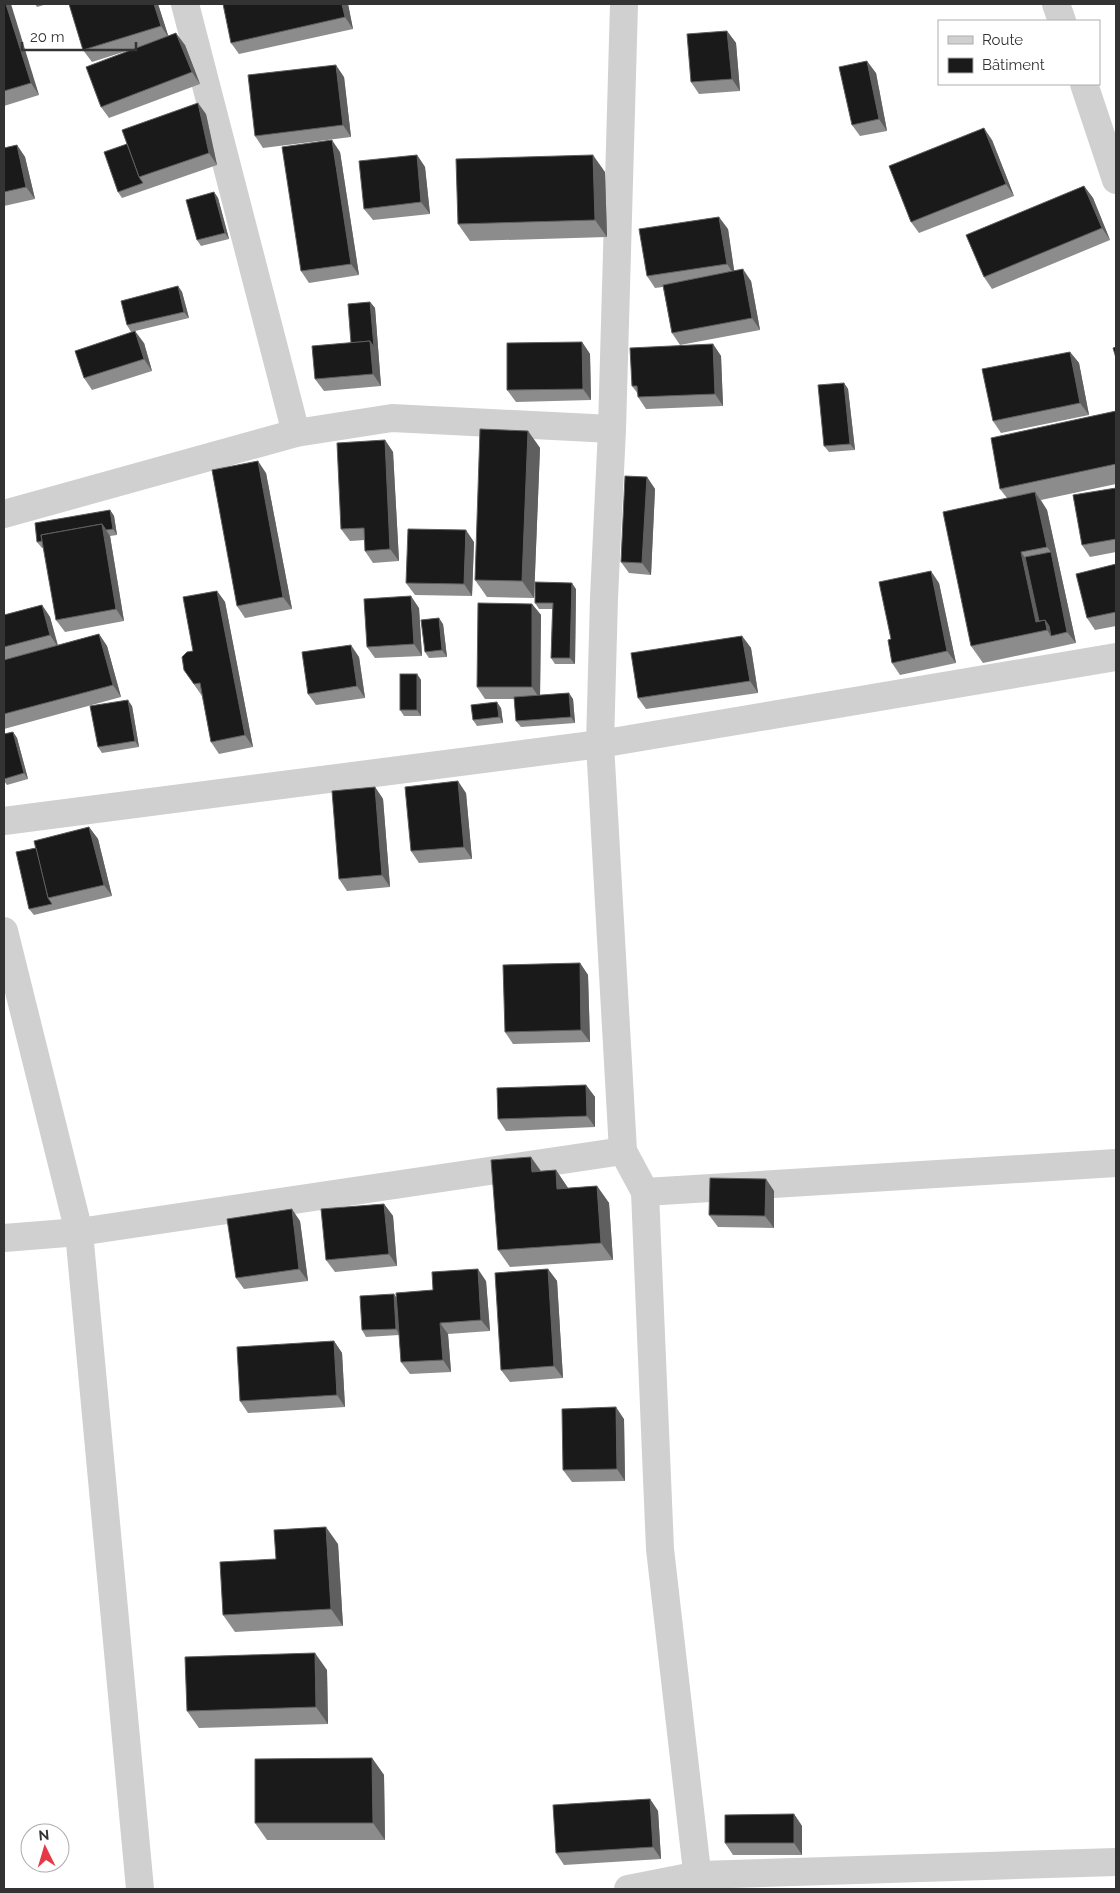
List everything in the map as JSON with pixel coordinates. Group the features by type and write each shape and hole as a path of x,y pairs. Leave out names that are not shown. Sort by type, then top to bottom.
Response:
{"street":[{"path":"185,4 296,433"},
{"path":"624,4 612,429 604,598 600,744 623,1151 645,1192 660,1549 699,1882"},
{"path":"1056,4 1062,20"},
{"path":"1084,85 1116,180"},
{"path":"4,514 296,433 392,418 612,429"},
{"path":"4,821 600,744 1116,657"},
{"path":"4,931 79,1232 140,1889"},
{"path":"4,1238 79,1232 623,1151"},
{"path":"645,1192 1116,1163"},
{"path":"628,1889 699,1882 1116,1862"}],"building":[{"path":"4,4 6,4 31,83 4,91"},
{"path":"69,4 154,4 161,26 83,50"},
{"path":"223,4 342,4 345,17 231,43"},
{"path":"727,31 732,79 691,82 687,34"},
{"path":"176,33 192,72 101,107 86,67"},
{"path":"867,61 879,119 852,125 839,67"},
{"path":"336,65 343,125 255,136 248,75"},
{"path":"198,103 209,153 139,177 122,130"},
{"path":"984,128 1006,184 911,222 889,166"},
{"path":"332,140 351,264 301,271 282,147"},
{"path":"127,144 143,183 118,192 104,152"},
{"path":"17,145 26,187 4,192 4,148"},
{"path":"417,155 421,202 364,209 359,161"},
{"path":"593,155 595,220 458,224 456,159"},
{"path":"1084,186 1102,228 984,277 966,235"},
{"path":"214,192 225,233 197,240 186,200"},
{"path":"719,217 727,264 647,276 639,229"},
{"path":"743,269 752,318 672,333 663,285"},
{"path":"178,286 184,312 127,325 121,301"},
{"path":"370,302 374,347 370,341 351,343 348,304"},
{"path":"135,331 144,359 84,378 75,351"},
{"path":"370,341 373,374 315,379 312,346"},
{"path":"582,342 583,389 507,390 507,343"},
{"path":"713,344 715,394 638,397 637,386 632,386 630,348"},
{"path":"1116,347 1116,358 1113,348"},
{"path":"1070,352 1080,403 993,421 982,369"},
{"path":"844,383 850,444 824,446 818,385"},
{"path":"1116,411 1116,464 1000,489 991,438"},
{"path":"480,429 528,431 522,581 475,580"},
{"path":"385,440 390,549 365,551 364,528 341,529 337,443"},
{"path":"258,461 283,597 237,606 212,470"},
{"path":"625,476 647,477 642,563 621,562"},
{"path":"1116,488 1116,539 1082,545 1073,495"},
{"path":"1035,492 1047,547 1021,552 1036,622 1045,620 1047,630 971,646 943,512"},
{"path":"110,510 113,529 106,530 102,524 41,535 42,541 37,542 35,523"},
{"path":"102,524 116,609 56,620 41,535"},
{"path":"408,529 466,530 464,584 406,583"},
{"path":"1051,552 1067,632 1051,636 1049,626 1045,620 1039,621 1025,557"},
{"path":"1116,564 1116,612 1087,618 1076,574"},
{"path":"931,571 947,651 892,663 888,640 891,639 879,582"},
{"path":"535,582 572,583 570,658 551,658 553,603 535,603"},
{"path":"217,591 245,735 211,742 200,683 194,684 184,670 182,657 187,652 193,651 183,597"},
{"path":"411,596 414,644 367,647 364,599"},
{"path":"478,603 532,604 532,687 477,687"},
{"path":"42,605 50,635 4,647 4,615"},
{"path":"439,618 442,650 425,652 421,620"},
{"path":"99,634 113,685 4,714 4,660"},
{"path":"742,636 750,681 638,698 631,653"},
{"path":"351,645 357,686 308,694 302,652"},
{"path":"400,674 417,674 417,710 400,710"},
{"path":"569,693 571,717 516,721 514,697"},
{"path":"128,700 135,741 98,747 90,706"},
{"path":"497,702 499,717 473,720 471,705"},
{"path":"13,732 24,773 4,779 4,734"},
{"path":"458,781 464,847 411,851 405,787"},
{"path":"375,787 382,875 339,879 332,791"},
{"path":"89,827 104,885 48,898 34,841"},
{"path":"36,848 48,898 52,904 29,909 16,852"},
{"path":"580,963 581,1030 505,1032 503,965"},
{"path":"586,1085 587,1116 498,1119 497,1088"},
{"path":"531,1157 532,1172 556,1170 557,1189 597,1186 601,1243 498,1250 491,1160"},
{"path":"710,1178 766,1179 765,1216 709,1215"},
{"path":"384,1204 389,1254 326,1260 321,1209"},
{"path":"292,1209 299,1269 236,1278 227,1219"},
{"path":"478,1269 481,1320 440,1323 443,1360 401,1362 396,1293 433,1290 432,1272"},
{"path":"548,1269 554,1366 501,1370 495,1273"},
{"path":"394,1294 396,1329 362,1330 360,1296"},
{"path":"334,1341 337,1395 240,1401 237,1347"},
{"path":"616,1407 617,1469 563,1470 562,1409"},
{"path":"326,1527 331,1609 223,1615 220,1562 276,1559 274,1530"},
{"path":"315,1653 316,1707 187,1711 185,1657"},
{"path":"372,1758 373,1823 255,1823 255,1759"},
{"path":"650,1799 653,1847 556,1853 553,1805"},
{"path":"794,1814 794,1843 725,1843 725,1815"}]}
